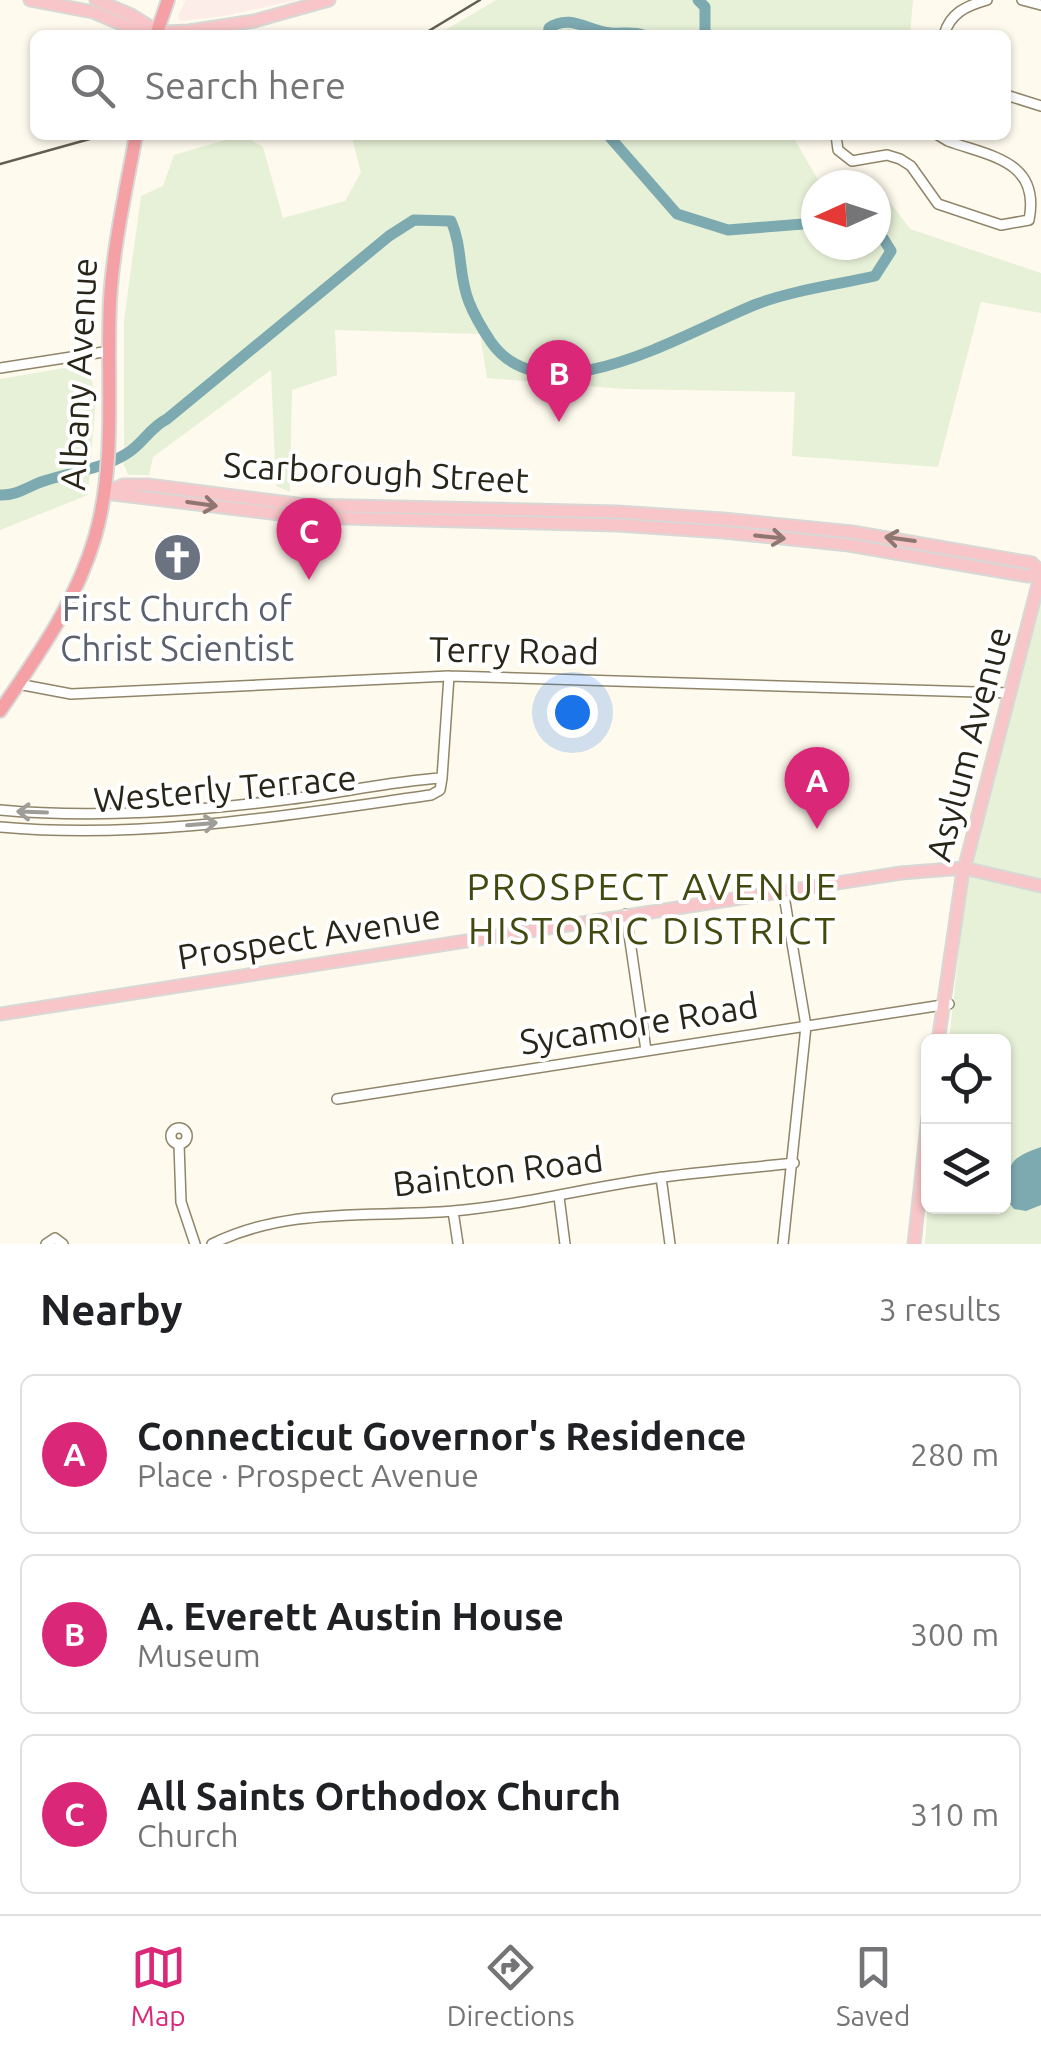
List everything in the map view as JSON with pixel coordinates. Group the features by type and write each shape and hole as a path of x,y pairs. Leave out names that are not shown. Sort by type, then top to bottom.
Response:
{"highway":[{"path":"157,30 168,0"},
{"name":"Albany Avenue","path":"0,711 58,624 77,587 105,493 110,450 113,267 135,140"}],"main road":[{"path":"32,0 93,12 134,30"},
{"path":"96,0 131,14 152,30"},
{"path":"197,30 230,26 328,0"},
{"name":"Scarborough Street","path":"105,493 381,515 618,518 723,525 938,545 1032,563 1041,572 1028,576 851,539"},
{"path":"936,559 938,545"},
{"name":"Asylum Avenue","path":"942,1034 950,941 964,868 1041,572"},
{"name":"Prospect Avenue","path":"0,1014 902,872 964,868 1041,886"},
{"path":"917,1244 927,1124"},
{"path":"917,1244 922,1214"}],"street":[{"path":"946,30 961,9 987,0"},
{"path":"1022,0 1041,5"},
{"path":"1011,97 1041,106"},
{"path":"837,140 838,150 852,160 887,155 900,159 911,166 938,204 1001,225 1029,220 1040,202 1034,176 1024,167 946,140"},
{"path":"0,368 110,351"},
{"path":"442,778 449,676"},
{"name":"Terry Road","path":"18,684 71,694 449,676 1010,693"},
{"name":"Westerly Terrace","path":"0,810 109,812 194,808 294,799 442,778 440,790 431,795 197,825 82,830 0,827"},
{"path":"783,890 806,1026 783,1244"},
{"path":"626,914 646,1050"},
{"name":"Sycamore Road","path":"338,1099 946,1005"},
{"path":"179,1144 180,1202 195,1244"},
{"name":"Bainton Road","path":"212,1244 237,1232 306,1216 453,1211 559,1197 662,1177 794,1164"},
{"path":"662,1177 670,1244"},
{"path":"559,1197 565,1244"},
{"path":"453,1211 458,1244"},
{"path":"46,1244 55,1238 64,1244"}],"shaded area":[{"path":"186,0 297,0 180,21 178,16"}],"green space":[{"path":"496,0 913,0 910,30 445,30"},
{"path":"225,140 251,140 263,147 283,218 345,201 361,172 352,140 795,140 812,170 801,170 801,260 891,260 891,204 910,229 1041,273 1041,313 981,302 938,467 792,456 795,392 624,389 487,378 480,334 335,330 337,375 292,390 290,492 276,486 271,370 153,457 149,475 128,475 124,465 124,320 141,196 163,186 174,155"},
{"path":"82,365 92,378 95,411 88,495 0,530 0,379"},
{"path":"1041,596 1041,1244 925,1244 927,1214 1011,1214 1011,1034 950,1034 973,856"}],"water":[{"path":"1041,1147 1041,1205 1026,1211 1011,1205 1011,1166 1020,1156"}],"waterway":[{"path":"698,0 705,7 705,30"},
{"path":"549,30 565,22 597,30"},
{"path":"612,140 677,214 728,230 801,224"},
{"path":"0,495 97,467 126,454 389,236 414,220 451,221 466,292 485,333 516,364 546,373 582,371 620,362 771,299 875,276 885,260"}],"railway":[{"path":"430,30 480,0"},
{"path":"0,164 86,140"}],"place":[{"name":"A. Everett Austin House","path":"559,422"},
{"name":"First Church of Christ Scientist","path":"177,557"},
{"name":"All Saints Orthodox Church","path":"309,580"},
{"name":"Connecticut Governor's Residence","path":"817,829"}],"district":[{"name":"PROSPECT AVENUE HISTORIC DISTRICT","path":"653,909"}]}
